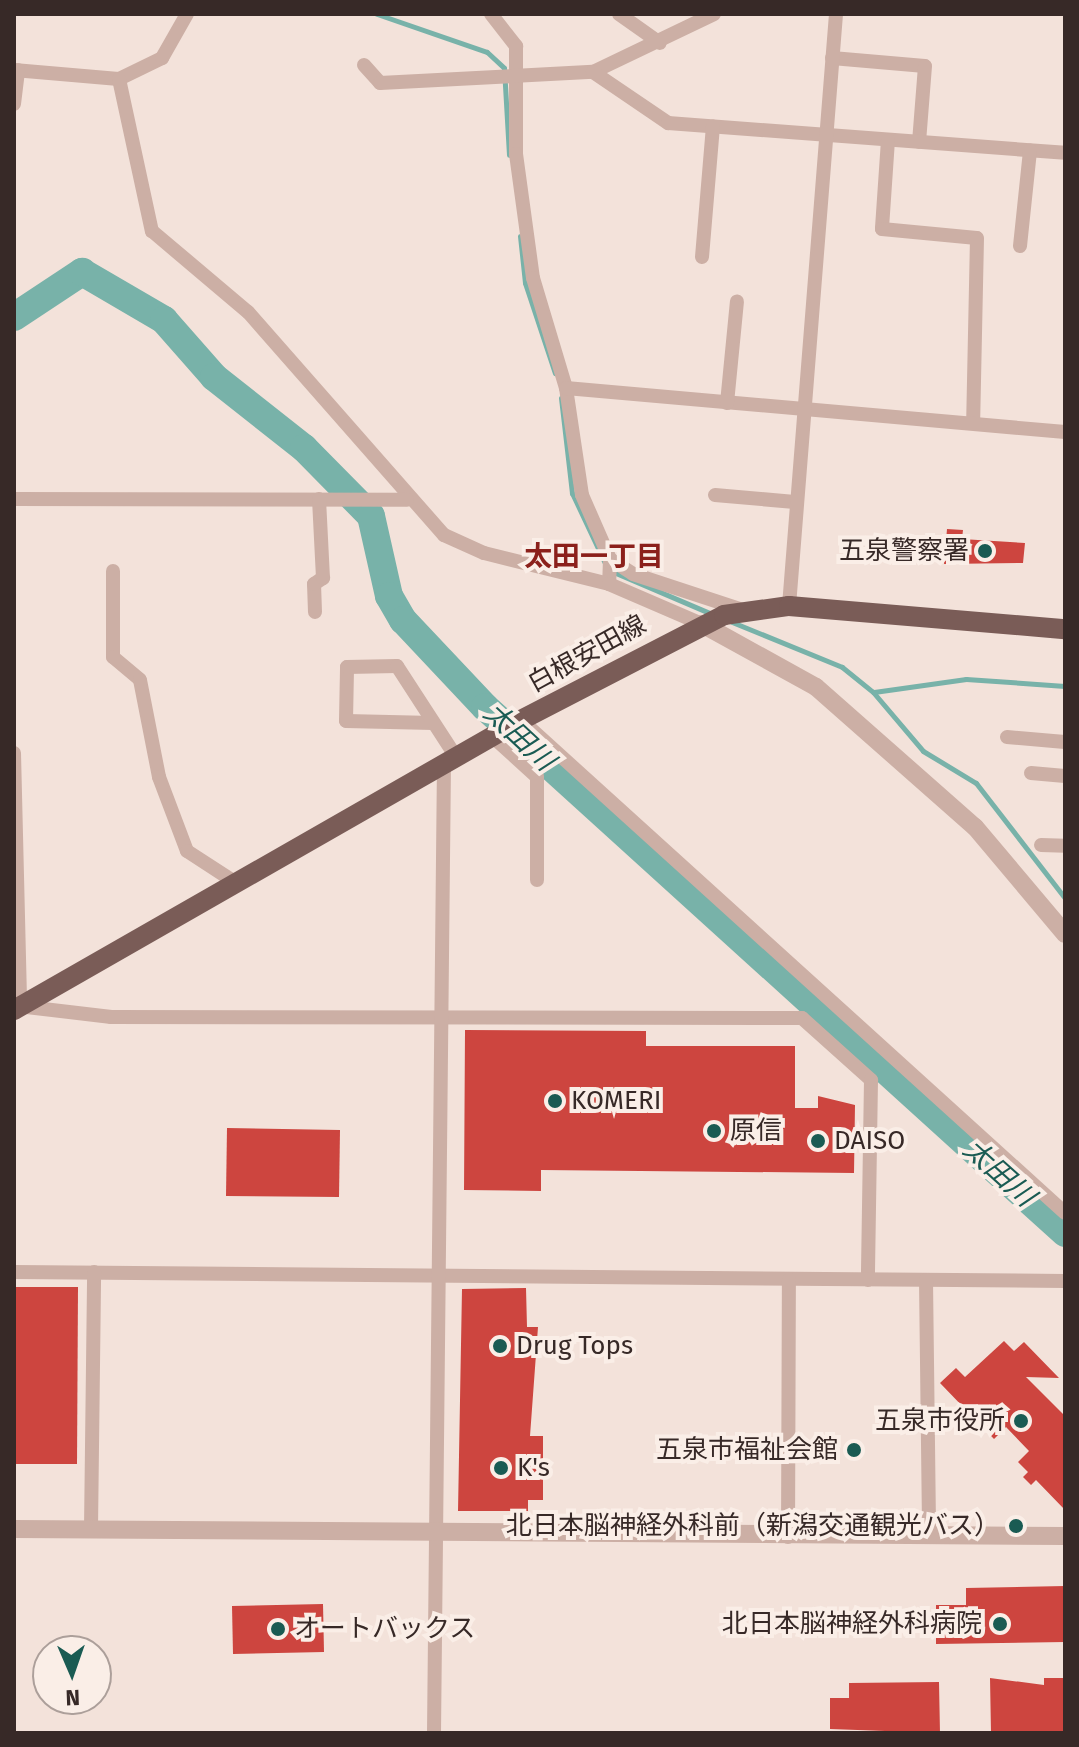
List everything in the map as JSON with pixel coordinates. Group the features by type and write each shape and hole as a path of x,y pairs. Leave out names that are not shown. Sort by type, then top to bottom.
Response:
{"main road":[{"name":"白根安田線","path":"16,1007 492,736 702,624 744,610 789,606 1065,629"}],"street":[{"path":"14,104 16,70 119,79 162,58 187,14"},
{"path":"491,14 516,46 516,154 533,278 566,388 582,495 610,559 609,584"},
{"path":"619,14 660,43"},
{"path":"364,65 380,83 516,80 593,72 660,43 714,14"},
{"path":"789,606 801,410 836,14"},
{"path":"832,58 925,66 919,142"},
{"path":"593,72 668,123 1065,153"},
{"path":"119,79 152,231 248,312 336,404 407,500 444,535 484,553 609,584 702,624 816,687 975,827 1065,934"},
{"path":"702,257 713,126"},
{"path":"888,140 882,229 977,238 973,422"},
{"path":"1020,246 1030,151"},
{"path":"727,403 737,301"},
{"path":"566,388 1065,432"},
{"path":"715,495 795,502"},
{"path":"14,499 407,500"},
{"path":"315,612 314,584 323,578 319,499"},
{"path":"610,559 633,574 744,610"},
{"path":"113,571 113,657 140,680 159,777 187,851 236,883"},
{"path":"433,723 346,721 347,667 397,666 433,723 450,761 434,1733"},
{"path":"521,720 1065,1213"},
{"path":"492,736 537,777 537,880"},
{"path":"1007,737 1065,742"},
{"path":"14,753 16,1007 96,1017 802,1018 871,1080 868,1280"},
{"path":"1031,773 1065,776"},
{"path":"1041,845 1065,846"},
{"path":"14,1272 443,1273 789,1280 1065,1281"},
{"path":"91,1529 94,1272"},
{"path":"788,1537 789,1280"},
{"path":"926,1280 929,1536"},
{"path":"14,1529 435,1529 788,1537 1065,1536"}],"building":[{"name":"五泉警察署","path":"947,529 963,530 962,539 1025,543 1023,563 944,564"},
{"path":"465,1030 646,1031 646,1046 795,1046 795,1108 818,1108 818,1096 855,1105 854,1173 541,1170 541,1191 464,1190"},
{"path":"227,1128 340,1130 339,1197 226,1196"},
{"path":"14,1287 78,1287 77,1464 14,1464"},
{"name":"K's","path":"526,1288 527,1327 538,1327 530,1436 543,1436 543,1500 528,1500 528,1511 458,1511 462,1289"},
{"name":"五泉市役所","path":"1004,1341 1014,1351 1024,1342 1059,1378 1026,1377 1065,1416 1065,1510 1036,1480 1031,1485 1023,1477 1028,1472 1018,1462 1029,1451 1006,1427 994,1439 940,1383 956,1368 965,1377"},
{"name":"北日本脳神経外科病院","path":"1065,1586 1065,1642 936,1644 936,1605 966,1605 966,1588"},
{"name":"オートバックス","path":"323,1604 324,1652 233,1654 232,1606"},
{"path":"990,1678 1044,1685 1044,1678 1065,1678 1065,1733 991,1733"},
{"path":"939,1682 940,1733 830,1729 830,1698 849,1698 849,1683"}],"waterway":[{"path":"377,14 487,52 504,68 509,155"},
{"path":"520,236 525,283 555,373"},
{"name":"太田川","path":"14,317 82,272 164,320 214,377 304,448 371,516 389,596 403,620 485,707 1065,1233"},
{"path":"561,398 572,493 605,563"},
{"path":"611,571 712,614"},
{"path":"732,622 842,667 873,692 923,751 976,783 1065,898"},
{"path":"874,692 966,679 1065,686"}],"place":[{"name":"五泉警察署","path":"985,551"},
{"name":"KOMERI","path":"555,1101"},
{"name":"原信","path":"714,1131"},
{"name":"DAISO","path":"818,1141"},
{"name":"Drug Tops","path":"500,1346"},
{"name":"五泉市役所","path":"1021,1421"},
{"name":"五泉市福祉会館","path":"854,1450"},
{"name":"K's","path":"501,1468"},
{"name":"北日本脳神経外科前（新潟交通観光バス）","path":"1016,1526"},
{"name":"北日本脳神経外科病院","path":"1000,1624"},
{"name":"オートバックス","path":"278,1629"}],"district":[{"name":"太田一丁目","path":"594,557"}]}
